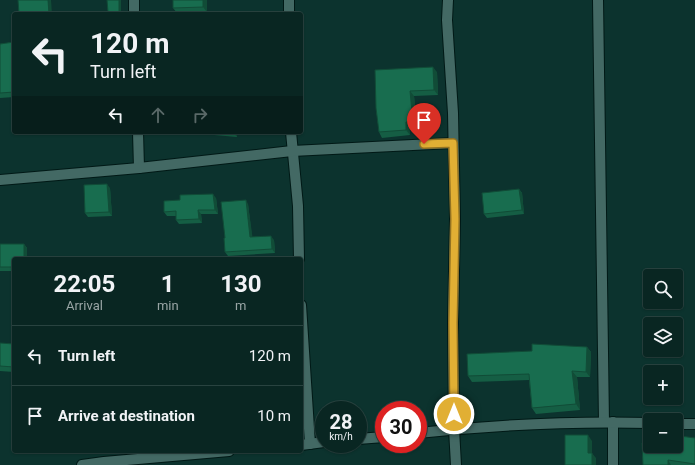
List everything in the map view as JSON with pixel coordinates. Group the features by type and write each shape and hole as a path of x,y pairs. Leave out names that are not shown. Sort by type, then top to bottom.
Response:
{"street":[{"path":"134,0 134,12"},
{"path":"289,0 289,12"},
{"path":"448,0 447,20 453,113 455,219 453,323 454,429 456,465"},
{"path":"598,0 608,422 613,465"},
{"path":"138,134 139,168"},
{"path":"291,134 298,206 299,257"},
{"path":"0,180 139,168 292,151 453,143"},
{"path":"303,374 305,444 315,443"},
{"path":"427,432 504,426 608,422 643,423"},
{"path":"683,424 695,424"},
{"path":"82,465 104,462 170,461 217,453"}],"building":[{"path":"18,0 48,0 49,12 19,12"},
{"path":"107,0 119,0 119,12 108,12"},
{"path":"173,0 203,0 203,7 173,8"},
{"path":"12,42 12,92 0,93 0,44"},
{"path":"433,67 434,90 410,91 413,122 406,122 406,130 379,132 376,108 375,70"},
{"path":"107,184 109,212 85,213 84,185"},
{"path":"519,189 522,210 484,214 482,193"},
{"path":"213,194 215,210 198,210 199,219 176,220 176,211 164,212 164,201 180,200 180,195"},
{"path":"246,200 250,237 271,236 272,249 225,252 221,202"},
{"path":"0,244 24,244 24,257 12,257 12,267 0,267"},
{"path":"0,343 12,344 12,367 0,366"},
{"path":"532,344 587,347 586,372 572,371 576,404 532,408 529,374 468,376 467,354 532,351"},
{"path":"565,435 588,435 588,453 592,453 592,465 565,465"},
{"path":"683,436 695,438 695,464 668,460 668,465 643,465 642,443 643,453 683,453"}],"route":[{"path":"424,144 453,143 455,219 453,323 454,414"}]}
